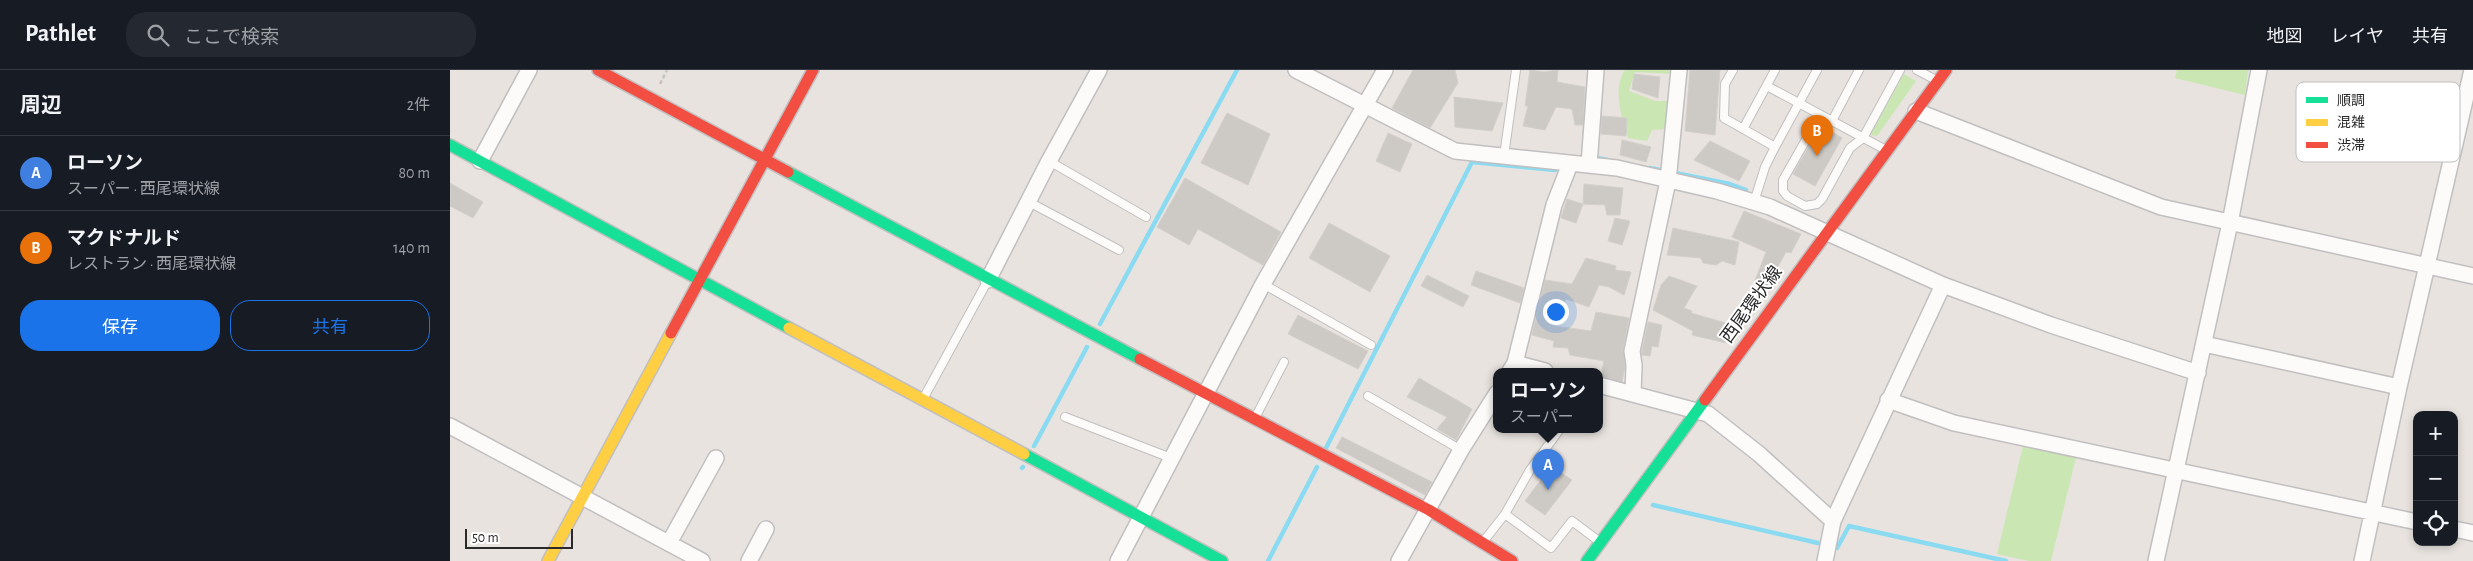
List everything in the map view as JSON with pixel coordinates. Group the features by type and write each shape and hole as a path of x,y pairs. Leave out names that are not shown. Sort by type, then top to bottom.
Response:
{"street":[{"path":"480,161 529,70"},
{"path":"598,70 988,280 1429,510 1512,561"},
{"path":"548,561 584,498 813,70"},
{"path":"988,280 1048,161 1099,70"},
{"path":"1296,70 1365,107 1455,151 1669,173 1717,191 1754,202 1943,285 2051,325 2198,373"},
{"path":"1118,561 1263,284 1385,70"},
{"path":"1589,166 1596,70"},
{"path":"1632,394 1634,365 1632,351 1669,173 1678,70"},
{"name":"西尾環状線","path":"1587,561 1946,70"},
{"path":"2156,561 2230,224 2259,70"},
{"path":"2460,124 2472,70"},
{"path":"1916,111 2161,207 2230,224 2473,276"},
{"path":"450,145 1222,561"},
{"path":"2362,561 2399,387 2451,162"},
{"path":"1513,367 1554,205 1570,164"},
{"path":"1825,561 1833,521 1943,285"},
{"path":"2204,344 2399,387"},
{"path":"1603,386 1708,414 1759,454 1833,521"},
{"path":"1399,561 1461,450 1493,399"},
{"path":"1888,400 1954,423 2413,521"},
{"path":"450,426 702,561"},
{"path":"669,543 716,458"},
{"path":"749,561 766,529"},
{"path":"2458,530 2473,533"}],"lane":[{"path":"1504,156 1516,70"},
{"path":"1733,70 1725,84 1724,118 1775,147"},
{"path":"1743,129 1775,70"},
{"path":"1754,202 1765,167 1817,70"},
{"path":"1832,121 1859,70"},
{"path":"1820,115 1783,180 1782,191 1805,206 1818,204 1822,200 1850,148 1863,138 1900,70"},
{"path":"1917,70 1938,81"},
{"path":"1767,86 1886,150"},
{"path":"1048,161 1146,217"},
{"path":"1028,202 1119,250"},
{"path":"922,401 988,280"},
{"path":"1263,284 1371,345"},
{"path":"1254,419 1284,362"},
{"path":"1368,396 1461,450"},
{"path":"1064,417 1171,458"},
{"path":"1482,544 1504,514 1530,470 1557,433"},
{"path":"1504,514 1551,548 1572,521 1600,542"}],"green space":[{"path":"1625,70 1674,70 1673,74 1635,72 1629,91 1655,101 1669,101 1667,129 1652,130 1647,141 1628,138 1619,103 1619,86"},
{"path":"2177,70 2248,70 2245,95 2175,78"},
{"path":"1904,74 1916,81 1877,136 1870,135"},
{"path":"2023,446 2076,457 2051,561 2029,561 1997,554"}],"building":[{"path":"1413,70 1455,70 1458,83 1430,128 1392,108"},
{"path":"1530,70 1544,72 1558,70 1557,82 1585,87 1583,125 1575,125 1572,109 1556,107 1545,130 1523,126 1528,106 1525,106"},
{"path":"1690,70 1720,70 1715,135 1685,131"},
{"path":"1634,74 1660,77 1658,98 1632,89"},
{"path":"1454,97 1503,103 1492,131 1455,127"},
{"path":"1227,113 1270,134 1248,185 1201,163"},
{"path":"1602,116 1627,118 1626,136 1601,134"},
{"path":"1821,125 1842,138 1815,186 1793,174"},
{"path":"1388,133 1412,144 1400,172 1376,161"},
{"path":"1622,140 1651,147 1646,162 1620,155"},
{"path":"1710,141 1750,161 1739,181 1694,160"},
{"path":"1185,178 1281,232 1263,265 1198,229 1189,245 1157,227"},
{"path":"450,183 483,202 473,218 450,206"},
{"path":"1584,184 1623,188 1620,215 1607,215 1605,205 1583,204"},
{"path":"1567,199 1583,204 1576,223 1561,218"},
{"path":"1744,211 1801,234 1791,253 1786,252 1765,290 1754,283 1766,252 1732,237"},
{"path":"1615,218 1630,221 1622,245 1608,241"},
{"path":"1329,223 1390,256 1370,292 1309,258"},
{"path":"1673,228 1739,242 1735,265 1722,261 1716,265 1703,263 1701,258 1667,255"},
{"path":"1586,258 1616,266 1615,270 1631,272 1624,295 1609,287 1599,285 1589,307 1566,299 1555,326 1591,331 1596,312 1629,318 1623,349 1625,366 1622,382 1603,377 1604,361 1570,355 1568,348 1553,347 1554,341 1532,335 1545,280 1572,284"},
{"path":"1476,271 1524,288 1520,303 1471,285"},
{"path":"1427,275 1469,296 1463,307 1421,286"},
{"path":"1669,276 1697,286 1684,308 1692,311 1691,313 1733,325 1726,343 1692,335 1693,331 1653,310 1661,285"},
{"path":"1298,315 1368,351 1358,369 1288,334"},
{"path":"1648,322 1662,325 1658,347 1652,346 1650,356 1642,355"},
{"path":"1419,378 1472,409 1456,440 1437,429 1447,417 1407,397"},
{"path":"1342,437 1432,482 1425,495 1336,448"},
{"path":"1551,466 1572,480 1545,515 1525,501"}],"waterway":[{"path":"1100,324 1237,70"},
{"path":"1592,157 1608,160"},
{"path":"1326,448 1472,162 1555,170"},
{"path":"1650,168 1730,184 1746,190"},
{"path":"1034,446 1087,347"},
{"path":"1268,561 1317,467"},
{"path":"1653,505 1818,543"},
{"path":"1837,548 1849,526 2006,561"}],"traffic: fast":[{"path":"450,145 789,328"},
{"path":"788,172 1140,359"},
{"path":"1587,561 1705,400"},
{"path":"1024,454 1222,561"}],"traffic: slow":[{"path":"789,328 1024,454"},
{"path":"548,561 671,333"}],"traffic: jam":[{"path":"598,70 788,172"},
{"path":"671,333 813,70"},
{"path":"1705,400 1946,70"},
{"path":"1140,359 1429,510 1512,561"}],"place":[{"name":"マクドナルド","path":"1817,156"},
{"name":"ローソン","path":"1548,490"}]}
